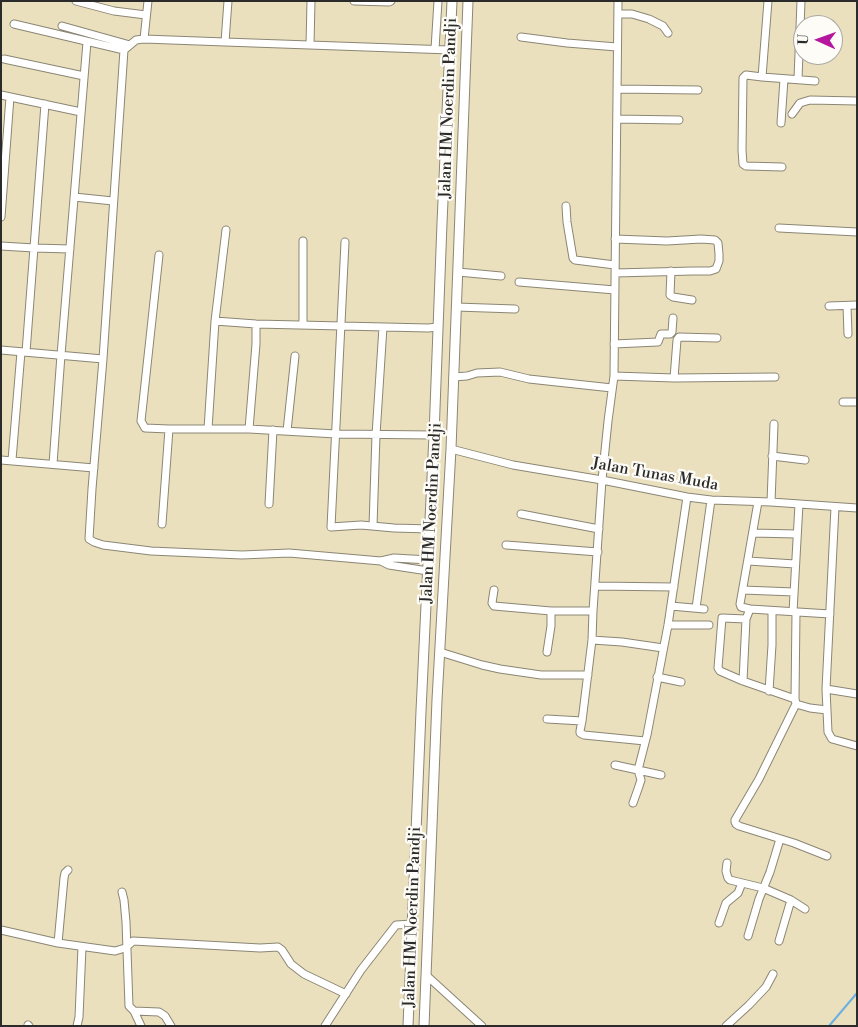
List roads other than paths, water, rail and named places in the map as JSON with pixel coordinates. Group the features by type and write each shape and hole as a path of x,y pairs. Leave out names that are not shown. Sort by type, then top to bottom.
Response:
{"main road":[{"name":"Jalan HM Noerdin Pandji","path":"408,1026 452,1"},
{"name":"Jalan HM Noerdin Pandji","path":"424,1026 451,449 468,1"},
{"path":"450,51 467,46"},
{"path":"450,51 459,56 466,57"}],"street":[{"path":"76,1 114,11 146,16"},
{"path":"144,38 148,1"},
{"path":"225,42 228,1"},
{"path":"310,45 311,1"},
{"path":"354,1 391,1"},
{"path":"435,49 438,1"},
{"path":"618,1 614,376 602,480 592,640 580,734 645,741"},
{"path":"762,76 768,1"},
{"path":"798,79 801,1"},
{"path":"618,14 632,14 649,19 663,26 668,33"},
{"path":"14,24 124,50"},
{"path":"62,26 130,44"},
{"path":"521,37 617,47"},
{"path":"429,560 394,558 381,561 289,553 242,555 151,551 103,546 89,539 89,536 124,50 136,40 144,38 450,51"},
{"path":"54,464 61,355 87,42"},
{"path":"4,59 84,76"},
{"path":"782,167 746,166 743,164 743,78 746,75 814,82"},
{"path":"781,123 784,79"},
{"path":"617,88 698,90"},
{"path":"1,95 81,112"},
{"path":"1,218 10,96"},
{"path":"792,114 800,103 810,100 857,101"},
{"path":"12,460 34,248 45,104"},
{"path":"617,119 679,120"},
{"path":"74,197 113,201"},
{"path":"566,206 573,258 575,260 615,269 710,271 716,269 719,254 717,241 715,240 667,241 615,238"},
{"path":"779,228 857,232"},
{"path":"208,429 215,321 226,230"},
{"path":"303,241 303,324"},
{"path":"345,242 332,527 373,526 430,529"},
{"path":"1,246 70,249"},
{"path":"159,255 141,422 145,428 249,429 336,434 434,435"},
{"path":"670,271 670,295 692,300"},
{"path":"458,272 501,276"},
{"path":"519,282 615,290"},
{"path":"829,306 857,305"},
{"path":"847,306 848,334"},
{"path":"456,307 515,309"},
{"path":"614,344 658,342 661,334 670,334 672,332 673,318"},
{"path":"215,321 256,324 438,327"},
{"path":"249,429 256,324"},
{"path":"373,526 376,434 383,326"},
{"path":"674,378 678,337 717,338"},
{"path":"1,350 103,358"},
{"path":"287,431 294,356"},
{"path":"453,377 500,372 529,379 612,388"},
{"path":"614,376 674,378 775,377"},
{"path":"843,402 857,402"},
{"path":"770,502 774,424"},
{"path":"162,524 169,429"},
{"path":"268,504 273,430"},
{"name":"Jalan Tunas Muda","path":"451,449 513,465 687,497 857,508"},
{"path":"772,456 805,460"},
{"path":"1,460 94,468"},
{"path":"632,803 641,780 638,770 668,625 687,497"},
{"path":"671,606 700,609 711,500"},
{"path":"758,502 741,607 772,611 830,614"},
{"path":"798,504 794,592 794,710 759,779 735,820 739,826 794,843 827,856"},
{"path":"836,506 826,689 828,732 832,739 857,746"},
{"path":"521,514 599,529"},
{"path":"753,533 796,534"},
{"path":"506,545 598,552"},
{"path":"381,561 389,565 428,571"},
{"path":"748,561 795,564"},
{"path":"595,586 674,587"},
{"path":"494,590 492,603 494,606 551,611 593,611"},
{"path":"743,590 794,592"},
{"path":"743,681 746,619 750,609"},
{"path":"547,652 551,611"},
{"path":"769,690 772,611"},
{"path":"746,619 722,618 718,668 720,671 810,708 827,710"},
{"path":"668,625 709,625"},
{"path":"592,640 663,648"},
{"path":"440,652 482,666 542,676 588,675"},
{"path":"657,677 681,682"},
{"path":"826,689 857,694"},
{"path":"547,719 582,722"},
{"path":"615,765 662,775"},
{"path":"748,936 780,839"},
{"path":"727,863 726,870 730,880 763,888 791,900 805,910"},
{"path":"58,944 64,878 68,870"},
{"path":"719,924 726,902 738,893 742,883"},
{"path":"122,892 127,947 129,1006 134,1011 141,1026"},
{"path":"779,941 791,900"},
{"path":"325,1026 361,970 396,925 412,924"},
{"path":"1,930 58,944 114,951 127,947 133,941 260,948 278,947 291,964 304,974 346,994"},
{"path":"77,1026 82,947"},
{"path":"726,1026 766,987 773,974"},
{"path":"426,975 482,1026"},
{"path":"134,1011 159,1012 165,1016 171,1026"}],"waterway":[{"path":"829,1026 857,993"}]}
